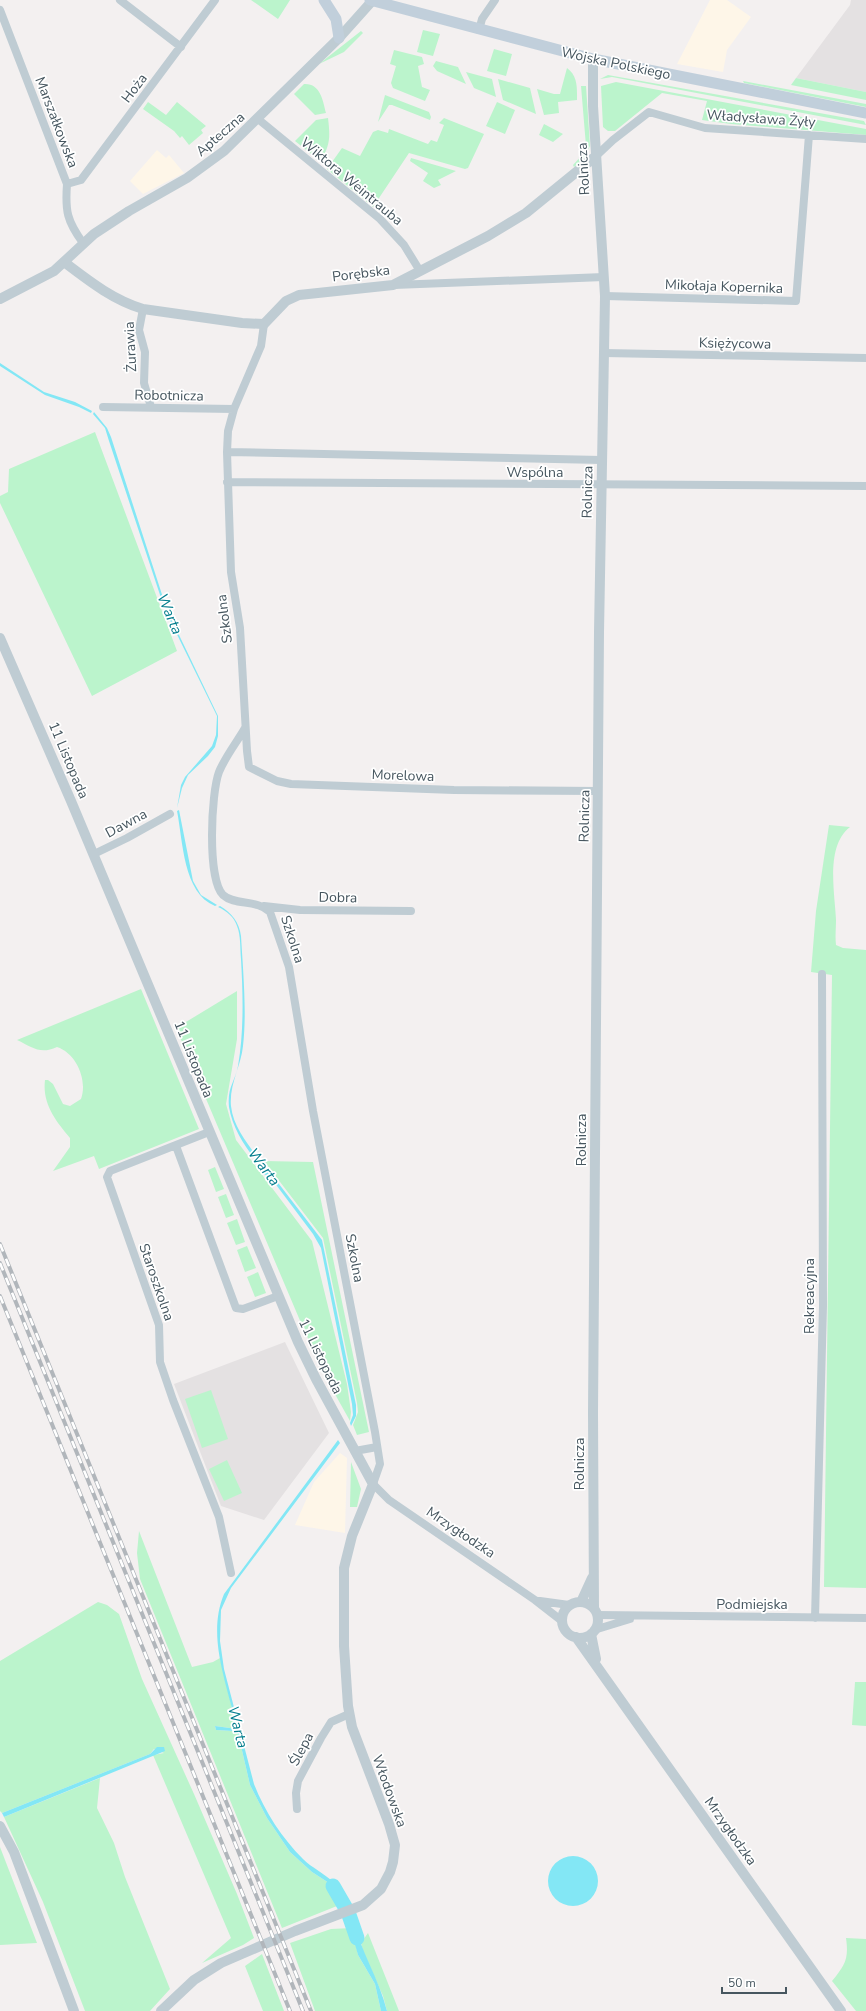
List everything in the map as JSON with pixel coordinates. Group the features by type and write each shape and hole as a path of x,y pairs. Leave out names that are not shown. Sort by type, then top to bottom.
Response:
{"main road":[{"path":"324,0 336,19 338,38"},
{"name":"Wojska Polskiego","path":"371,0 479,30 593,59 866,113"},
{"path":"402,0 419,13"}],"street":[{"name":"Hoża","path":"67,184 81,180 215,0"},
{"name":"Apteczna","path":"0,299 54,271 83,243 129,211 201,168 224,151 258,119 338,38 371,0"},
{"path":"479,30 482,18 495,0"},
{"path":"124,1 181,47"},
{"name":"Marszałkowska","path":"0,10 67,184 67,214 72,227 83,243"},
{"name":"Rolnicza","path":"593,59 596,156 605,296 601,460 598,790 593,1574 596,1612"},
{"name":"Porębska","path":"264,324 286,301 299,295 393,285 488,236 526,213 596,156 613,140 649,112 656,114"},
{"name":"Władysława Żyły","path":"656,114 705,128 866,139"},
{"name":"Wiktora Weintrauba","path":"258,119 380,219 404,244 420,271"},
{"name":"Mikołaja Kopernika","path":"605,296 796,301 809,135"},
{"path":"64,262 115,298 143,309 242,323 264,324"},
{"path":"393,285 604,277"},
{"name":"Żurawia","path":"143,309 139,330 145,352 144,382 151,407"},
{"name":"Szkolna","path":"264,324 261,346 234,409 228,431 227,482 232,572 240,628 245,728 220,772 214,791 213,863 217,884 222,894 234,900 264,906 270,912 289,967 313,1111 378,1447 380,1467 373,1484"},
{"name":"Księżycowa","path":"604,352 866,358"},
{"name":"Robotnicza","path":"103,406 234,409"},
{"path":"227,452 601,460"},
{"name":"Wspólna","path":"227,482 866,486"},
{"name":"11 Listopada","path":"0,638 94,854 298,1342 373,1484"},
{"name":"Morelowa","path":"245,728 250,767 278,781 291,784 454,790 598,790"},
{"name":"Dawna","path":"94,854 127,838 170,814"},
{"name":"Dobra","path":"264,906 300,910 411,911"},
{"name":"Rekreacyjna","path":"816,1618 823,1306 822,974"},
{"name":"Staroszkolna","path":"209,1132 110,1171 107,1177 159,1325 160,1362 173,1400 219,1517 231,1573"},
{"path":"176,1146 236,1308 243,1309 278,1296"},
{"path":"352,1446 378,1447"},
{"name":"Mrzygłodzka","path":"373,1484 389,1500 535,1600 562,1621"},
{"name":"Włodowska","path":"161,2011 185,1988 206,1972 231,1958 334,1917 371,1900 385,1884 394,1862 395,1845 389,1824 359,1746 349,1714 344,1646 344,1568 352,1536 373,1484"},
{"name":"Rolnicza","path":"581,1602 593,1574"},
{"name":"Mrzygłodzka","path":"535,1600 569,1605"},
{"path":"581,1602 596,1612 598,1620 593,1632 584,1637 576,1637 567,1632 562,1621 562,1615 569,1605 581,1602"},
{"name":"Podmiejska","path":"596,1612 638,1617 866,1618"},
{"name":"Podmiejska","path":"593,1632 638,1617"},
{"name":"Mrzygłodzka","path":"593,1632 598,1667"},
{"name":"Mrzygłodzka","path":"576,1637 841,2011"},
{"name":"Ślepa","path":"298,1809 296,1792 298,1781 321,1738 331,1722 349,1714"},
{"path":"0,1826 14,1852 74,2011"}],"shaded area":[{"path":"710,0 727,0 751,17 727,50 723,72 677,64"},
{"path":"851,0 866,0 866,92 796,78 850,5"},
{"path":"157,150 166,158 169,155 184,173 143,194 130,181"},
{"path":"285,1342 329,1433 264,1520 221,1506 174,1384"},
{"path":"340,1453 347,1458 345,1533 295,1525 314,1482"}],"green space":[{"path":"251,0 290,0 278,19"},
{"path":"423,30 440,34 433,56 417,52"},
{"path":"361,31 363,33 344,52 319,64"},
{"path":"494,49 512,54 506,76 487,71"},
{"path":"394,50 422,57 424,64 418,66 422,87 430,90 425,101 393,88 391,83 396,66 390,64"},
{"path":"436,61 458,67 466,84 437,71 433,66"},
{"path":"567,68 571,71 575,78 577,100 558,102 559,113 544,115 537,89 554,94 560,94"},
{"path":"466,72 492,79 496,97 474,88"},
{"path":"608,75 864,121 866,125 612,77 600,79"},
{"path":"796,78 866,92 866,100 791,85"},
{"path":"498,79 530,88 536,114 503,100"},
{"path":"743,81 866,104 866,107 744,83"},
{"path":"616,82 866,129 866,135 731,124 702,120 707,101 662,93 615,131 608,131 603,127 601,86"},
{"path":"304,84 309,84 317,89 322,98 326,113 315,115 294,94"},
{"path":"581,86 586,86 590,146 585,157 574,167 573,165 584,153 586,146"},
{"path":"385,95 429,112 431,117 430,120 389,105 378,122"},
{"path":"148,102 166,115 177,102 206,126 201,130 203,133 189,145 182,136 180,138 174,131 143,109"},
{"path":"497,102 515,110 505,134 486,126"},
{"path":"328,118 329,140 324,156 320,161 295,141 316,120"},
{"path":"444,118 484,134 468,168 465,169 409,153 373,207 327,169 342,148 360,156 373,132 378,130 388,133 389,129 428,144 431,140 437,142 444,125 439,123"},
{"path":"544,124 563,134 553,142 539,135"},
{"path":"411,158 456,171 438,180 441,185 434,188 423,181 428,173 410,161"},
{"path":"95,432 177,651 92,696 0,503 0,496 8,492 9,469"},
{"path":"829,825 850,827 842,835 834,858 833,884 836,920 836,945 843,948 866,950 866,1588 824,1587 832,975 811,972 816,911"},
{"path":"141,989 199,1129 99,1169 94,1156 53,1171 70,1147 70,1138 51,1112 46,1097 45,1080 48,1080 53,1084 63,1104 70,1106 81,1099 83,1092 83,1084 79,1068 70,1055 64,1050 57,1047 46,1050 36,1049 17,1040"},
{"path":"237,991 237,1039 226,1104 236,1140 312,1241 347,1384 351,1412 350,1421 331,1387 335,1385 329,1374 326,1375 304,1330 176,1028"},
{"path":"264,1161 313,1162 369,1432 357,1435 353,1425 358,1412 357,1403 323,1238"},
{"path":"215,1167 224,1189 216,1192 208,1170"},
{"path":"226,1194 234,1215 226,1218 218,1197"},
{"path":"237,1219 245,1242 236,1245 227,1223"},
{"path":"247,1246 256,1268 245,1272 237,1250"},
{"path":"258,1272 266,1293 255,1297 247,1277"},
{"path":"211,1390 228,1439 202,1448 185,1399"},
{"path":"227,1460 242,1493 224,1501 209,1469"},
{"path":"351,1462 361,1489 357,1507 350,1507"},
{"path":"139,1531 192,1667 213,1662 220,1658 237,1729 215,1726 216,1730 233,1731 238,1733 250,1785 267,1818 290,1852 312,1872 329,1883 342,1904 282,1928 140,1579 137,1553"},
{"path":"98,1602 107,1605 119,1614 142,1679 194,1794 237,1894 254,1938 243,1945 202,1963 231,1938 153,1755 164,1753 154,1749 150,1754 2,1813 0,1811 0,1661"},
{"path":"855,1682 866,1682 866,1726 852,1725"},
{"path":"100,1778 97,1808 114,1843 125,1877 170,1989 150,2011 85,2011 43,1902 4,1817"},
{"path":"0,1847 37,1943 0,1945"},
{"path":"352,1928 358,1955 375,1984 381,2011 315,2011 290,1943 331,1929"},
{"path":"368,1933 399,2011 387,2011 383,1996 363,1951 361,1943"},
{"path":"846,1938 866,1939 866,2011 856,2011 832,1981 845,1961 847,1951"},
{"path":"262,1954 284,2011 263,2011 245,1966"}],"water":[{"path":"0,363 44,392 75,402 92,411 91,413 79,407 45,395 0,366"},
{"path":"94,412 107,428 111,437 167,610 218,716 218,736 215,747 208,756 188,775 182,788 177,808 181,785 185,777 212,746 216,735 217,716 165,610 105,428 93,414"},
{"path":"179,810 193,881 201,895 217,905 215,906 204,899 196,890 190,878 183,851 177,811"},
{"path":"220,906 228,912 234,918 239,926 241,936 245,1019 242,1053 238,1067 242,1013 240,942 236,923 227,912 218,907"},
{"path":"234,1078 231,1098 232,1113 237,1127 257,1157 255,1159 246,1147 233,1121 230,1114 230,1089"},
{"path":"259,1158 322,1240 356,1405 356,1416 351,1426 350,1423 353,1415 352,1404 321,1248 313,1234 271,1178 264,1174 264,1171 257,1160"},
{"path":"338,1440 340,1443 231,1588 221,1610 220,1641 224,1669 254,1784 258,1794 281,1833 295,1851 335,1884 345,1903 342,1904 329,1883 312,1872 290,1852 267,1818 250,1785 238,1733 233,1731 216,1730 215,1726 237,1729 220,1662 218,1644 217,1627 219,1610 224,1594"},
{"path":"157,1747 164,1747 165,1751 4,1817 2,1813 150,1754"},
{"path":"573,1856 583,1858 591,1863 596,1871 598,1881 596,1891 591,1899 583,1904 573,1906 563,1904 555,1899 550,1891 548,1881 550,1871 555,1863 563,1858"},
{"path":"353,1918 360,1942 384,1999 387,2011 381,2011 375,1984 358,1955 348,1920"}],"waterway":[{"name":"Warta","path":"333,1886 348,1912 357,1938"}],"railway":[{"path":"0,1244 311,2011"},
{"path":"0,1263 303,2011"},
{"path":"0,1296 290,2011"}]}
